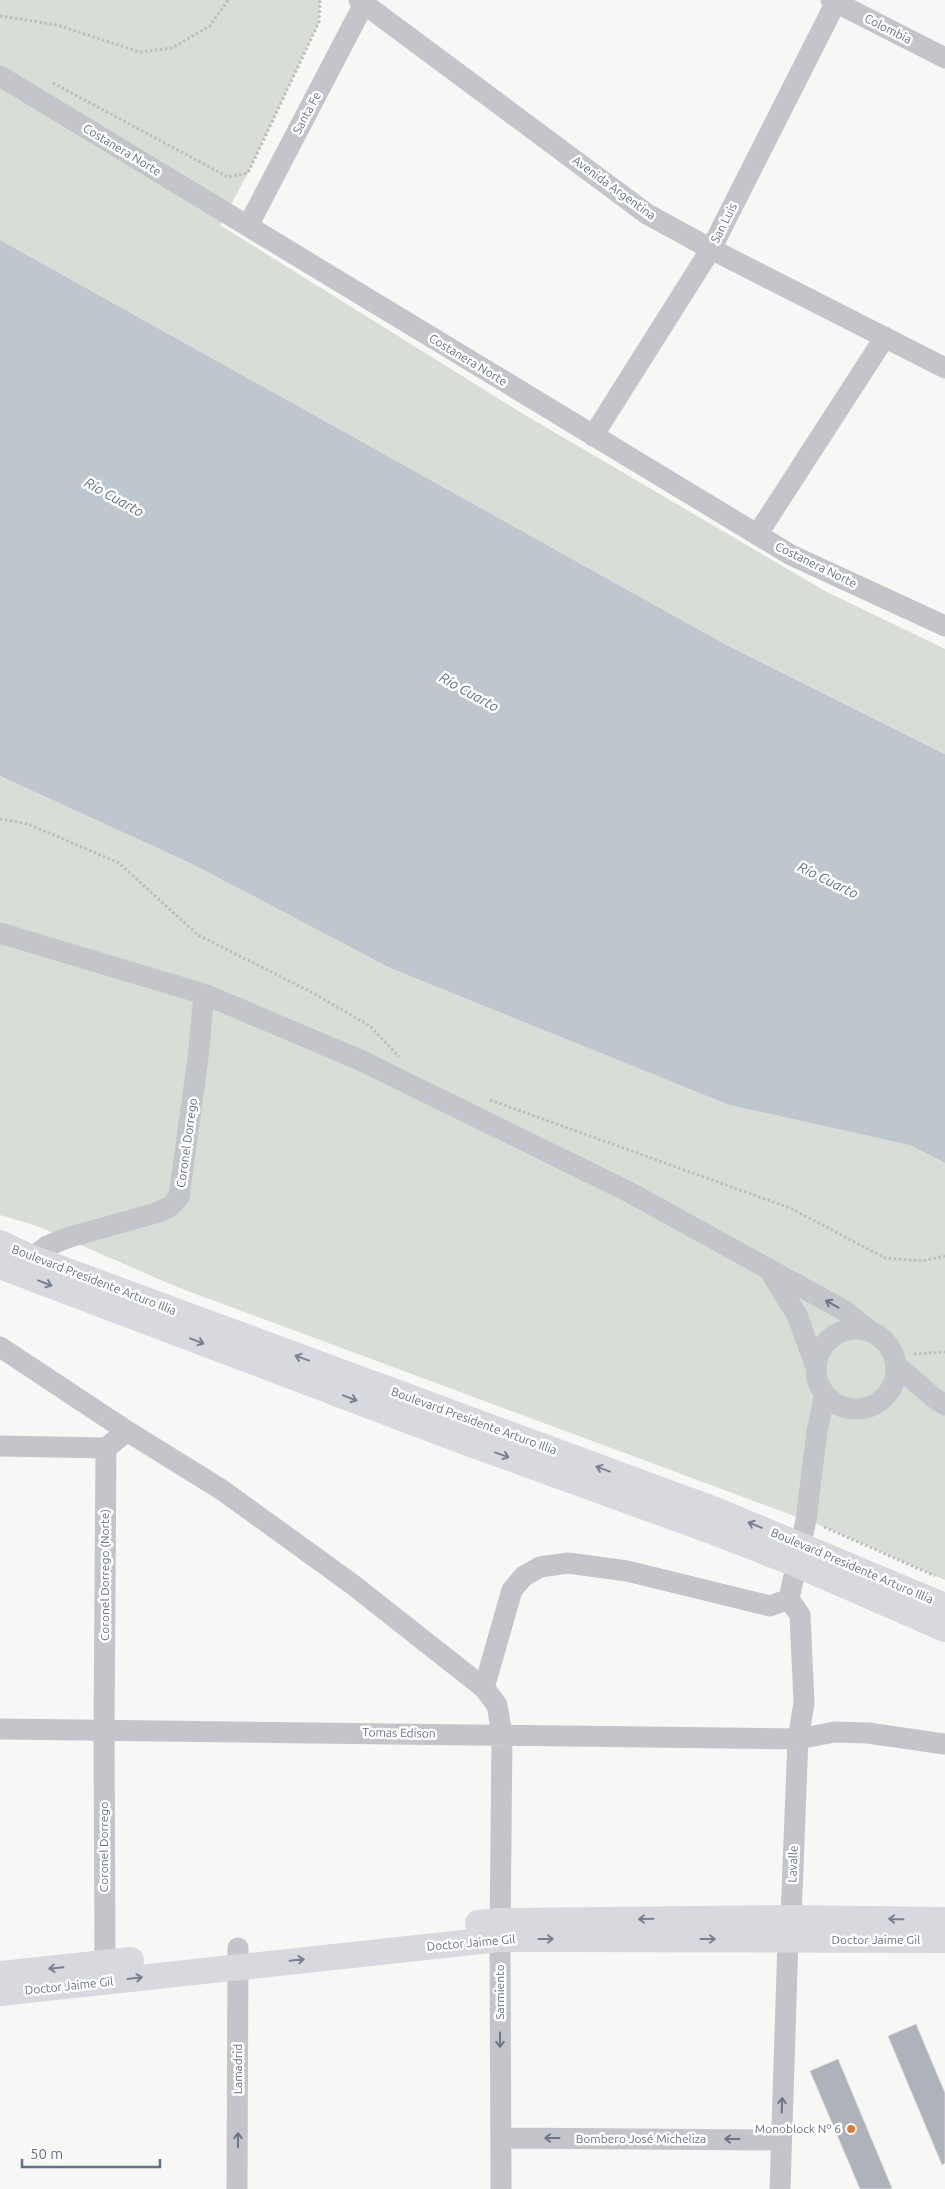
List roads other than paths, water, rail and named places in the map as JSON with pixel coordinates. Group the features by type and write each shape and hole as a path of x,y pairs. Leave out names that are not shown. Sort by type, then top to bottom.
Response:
{"main road":[{"name":"Boulevard Presidente Arturo Illia","path":"0,1243 15,1265 451,1436 711,1531 799,1554 945,1606"},
{"name":"Boulevard Presidente Arturo Illia","path":"799,1554 945,1629"},
{"name":"Doctor Jaime Gil","path":"0,1993 238,1957 500,1930 789,1929 945,1920"},
{"name":"Doctor Jaime Gil","path":"789,1929 945,1940"},
{"name":"Doctor Jaime Gil","path":"0,1974 105,1963 238,1957"}],"street":[{"name":"Avenida Argentina","path":"363,1 647,214 711,249 945,368"},
{"name":"Santa Fe","path":"248,226 363,1"},
{"name":"Colombia","path":"835,1 945,58"},
{"name":"San Luis","path":"593,436 711,249 835,1"},
{"name":"Costanera Norte","path":"0,76 791,555 945,626"},
{"path":"757,534 885,338"},
{"path":"0,933 204,994 360,1060 629,1192 845,1311 888,1345 894,1368 885,1397 874,1405 848,1408 835,1403 825,1394 816,1377 819,1354 834,1335 853,1330 871,1332"},
{"name":"Coronel Dorrego","path":"15,1265 47,1246 70,1237 156,1213 170,1207 179,1197 198,1058 204,994"},
{"path":"769,1270 797,1315 816,1367"},
{"path":"0,1331 18,1360"},
{"name":"Sarmiento","path":"0,1347 255,1513 352,1584 484,1688 497,1705 502,1734 500,1930 501,2189"},
{"path":"894,1368 939,1402"},
{"path":"484,1688 512,1590 524,1576 540,1567 568,1563 627,1571 770,1606 790,1599 799,1554 817,1431 825,1394"},
{"path":"817,1431 861,1408"},
{"path":"0,1446 106,1448 127,1431"},
{"name":"Coronel Dorrego (Norte)","path":"104,1730 106,1448"},
{"name":"Lavalle","path":"780,2189 798,1739 804,1703 800,1615 790,1599"},
{"name":"Tomas Edison","path":"0,1729 798,1739 835,1732 868,1733 945,1744"},
{"name":"Coronel Dorrego","path":"104,1730 105,1963"},
{"name":"Lamadrid","path":"238,1957 238,2189"},
{"name":"Bombero José Micheliza","path":"501,2138 781,2140"}],"water":[{"name":"Río Cuarto","path":"0,240 721,642 945,754 945,1163 909,1145 729,1105 390,968 192,864 0,776"}],"place":[{"name":"Monoblock Nº 6","path":"851,2129"}]}
